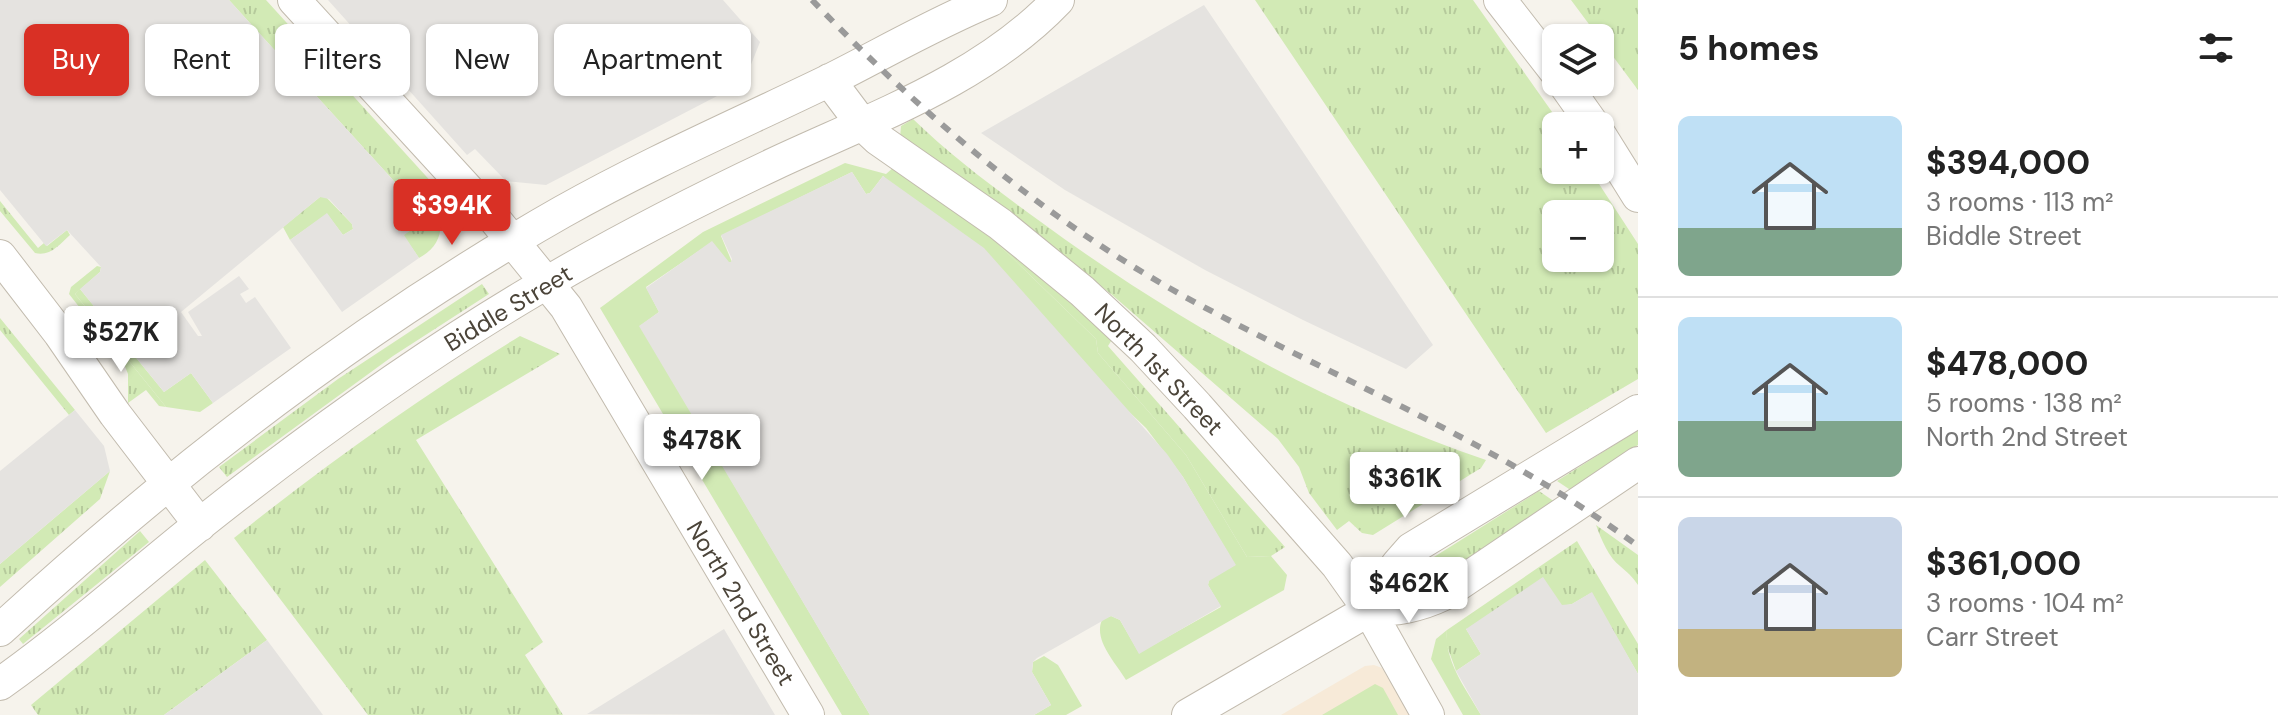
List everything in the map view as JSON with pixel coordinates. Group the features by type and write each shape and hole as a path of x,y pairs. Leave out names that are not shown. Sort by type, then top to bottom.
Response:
{"street":[{"name":"North 2nd Street","path":"294,0 514,241 566,307 808,715"},
{"path":"0,630 168,482 338,354 514,241 668,156 991,0"},
{"name":"Biddle Street","path":"0,684 350,410 434,353 609,248 752,174 912,100 988,59 1024,34 1058,0"},
{"path":"1500,0 1542,54"},
{"name":"North 1st Street","path":"829,80 862,124 878,139 1009,231 1082,291 1197,406 1337,565 1369,610 1428,715"},
{"path":"1614,157 1638,196"},
{"path":"0,256 200,525"},
{"path":"1369,610 1388,575 1411,549 1638,411"},
{"path":"1188,715 1369,610 1398,610 1424,604 1444,594 1638,463"}],"shaded area":[{"path":"0,0 229,0 251,24 145,24 145,96 259,96 259,33 275,50 275,96 316,96 403,191 424,221 404,235 419,258 342,312 290,240 327,213 343,235 353,229 329,199 320,197 181,312 198,336 202,336 188,312 239,276 249,289 240,294 246,303 255,297 291,348 213,403 191,373 164,392 80,289 100,272 101,267 67,230 46,246 0,190"},
{"path":"328,0 723,0 744,24 554,24 554,96 717,96 546,185 506,181 475,149 467,155 410,91 410,24 350,24"},
{"path":"1204,5 1433,345 1406,369 1205,270 1065,190 981,133"},
{"path":"751,32 760,42 751,64"},
{"path":"852,172 866,194 883,176 984,248 1167,454 1236,565 1209,581 1208,585 1221,606 1139,654 1120,620 1111,616 1037,658 1033,662 1032,672 1051,705 1034,715 870,715 639,326 659,312 646,288 712,241 731,262 721,235"},
{"path":"75,410 104,446 110,471 0,564 0,471"},
{"path":"1543,577 1562,605 1572,604 1592,592 1638,674 1638,715 1481,715 1456,671 1481,654 1466,629"},
{"path":"724,629 775,715 587,714 597,708"},
{"path":"267,640 323,715 164,715"},
{"path":"1365,666 1382,668 1410,715 1281,715"}],"green space":[{"path":"229,0 266,0 288,24 275,24 275,50 259,33 259,24 251,24"},
{"path":"1255,0 1473,0 1552,112 1542,112 1542,184 1599,184 1609,200 1542,200 1542,272 1614,272 1614,207 1638,244 1638,379 1546,433"},
{"path":"1571,0 1638,0 1638,90 1614,58 1614,24 1589,24"},
{"path":"316,96 353,96 445,197 436,204 439,236 432,248 419,258 403,235 424,221 403,191"},
{"path":"913,119 959,160 1041,222 1145,294 1199,327 1368,414 1486,460 1481,468 1373,535 1362,533 1349,521 1337,530 1309,493 1299,467 1278,439 1111,294 900,138 901,126"},
{"path":"845,163 886,174 894,167 995,241 1096,339 1098,353 1186,455 1247,557 1271,556 1287,575 1284,590 1126,680 1103,643 1102,620 1111,616 1120,620 1139,653 1221,607 1208,585 1209,580 1235,565 1183,477 1146,428 883,176 866,194 852,172 721,236 732,262 729,263 712,242 646,287 659,312 640,326 870,715 842,715 600,308 703,232"},
{"path":"325,196 352,224 353,229 343,235 327,214 290,240 283,227"},
{"path":"0,201 38,248 44,243 47,246 67,230 70,235 50,251 35,253 0,211"},
{"path":"995,241 1047,278 1113,338 1108,346 1285,547 1271,556 1247,557 1186,455 1098,353 1096,339"},
{"path":"97,266 101,267 100,272 75,294 166,407 159,406 146,390 128,403 128,374 124,364 69,294 71,287"},
{"path":"482,284 489,294 393,356 227,477 219,467 338,379"},
{"path":"80,289 164,392 191,373 213,403 200,412 166,407 75,294"},
{"path":"0,318 75,410 69,415 0,330"},
{"path":"520,336 560,354 416,440 543,642 525,655 563,715 368,715 234,538 374,432"},
{"path":"1638,430 1638,445 1572,491 1557,481"},
{"path":"110,471 100,499 0,587 0,564"},
{"path":"1539,491 1555,502 1434,581 1425,584 1417,579 1417,572 1426,562"},
{"path":"1596,525 1638,555 1638,585 1612,558"},
{"path":"140,531 149,542 23,644 19,639"},
{"path":"1577,541 1638,644 1638,674 1591,593 1572,604 1466,629 1481,654 1456,671 1446,643 1447,630"},
{"path":"205,560 267,640 164,715 38,715 31,705"},
{"path":"1447,630 1452,664 1481,715 1463,715 1431,659 1436,639"},
{"path":"1044,656 1058,665 1082,706 1066,715 1034,715 1051,705 1032,672 1033,662"},
{"path":"1375,684 1383,688 1398,715 1322,715"}],"railway":[{"path":"812,0 947,129 1044,207 1095,242 1202,306 1480,447 1587,510 1638,546"}]}
